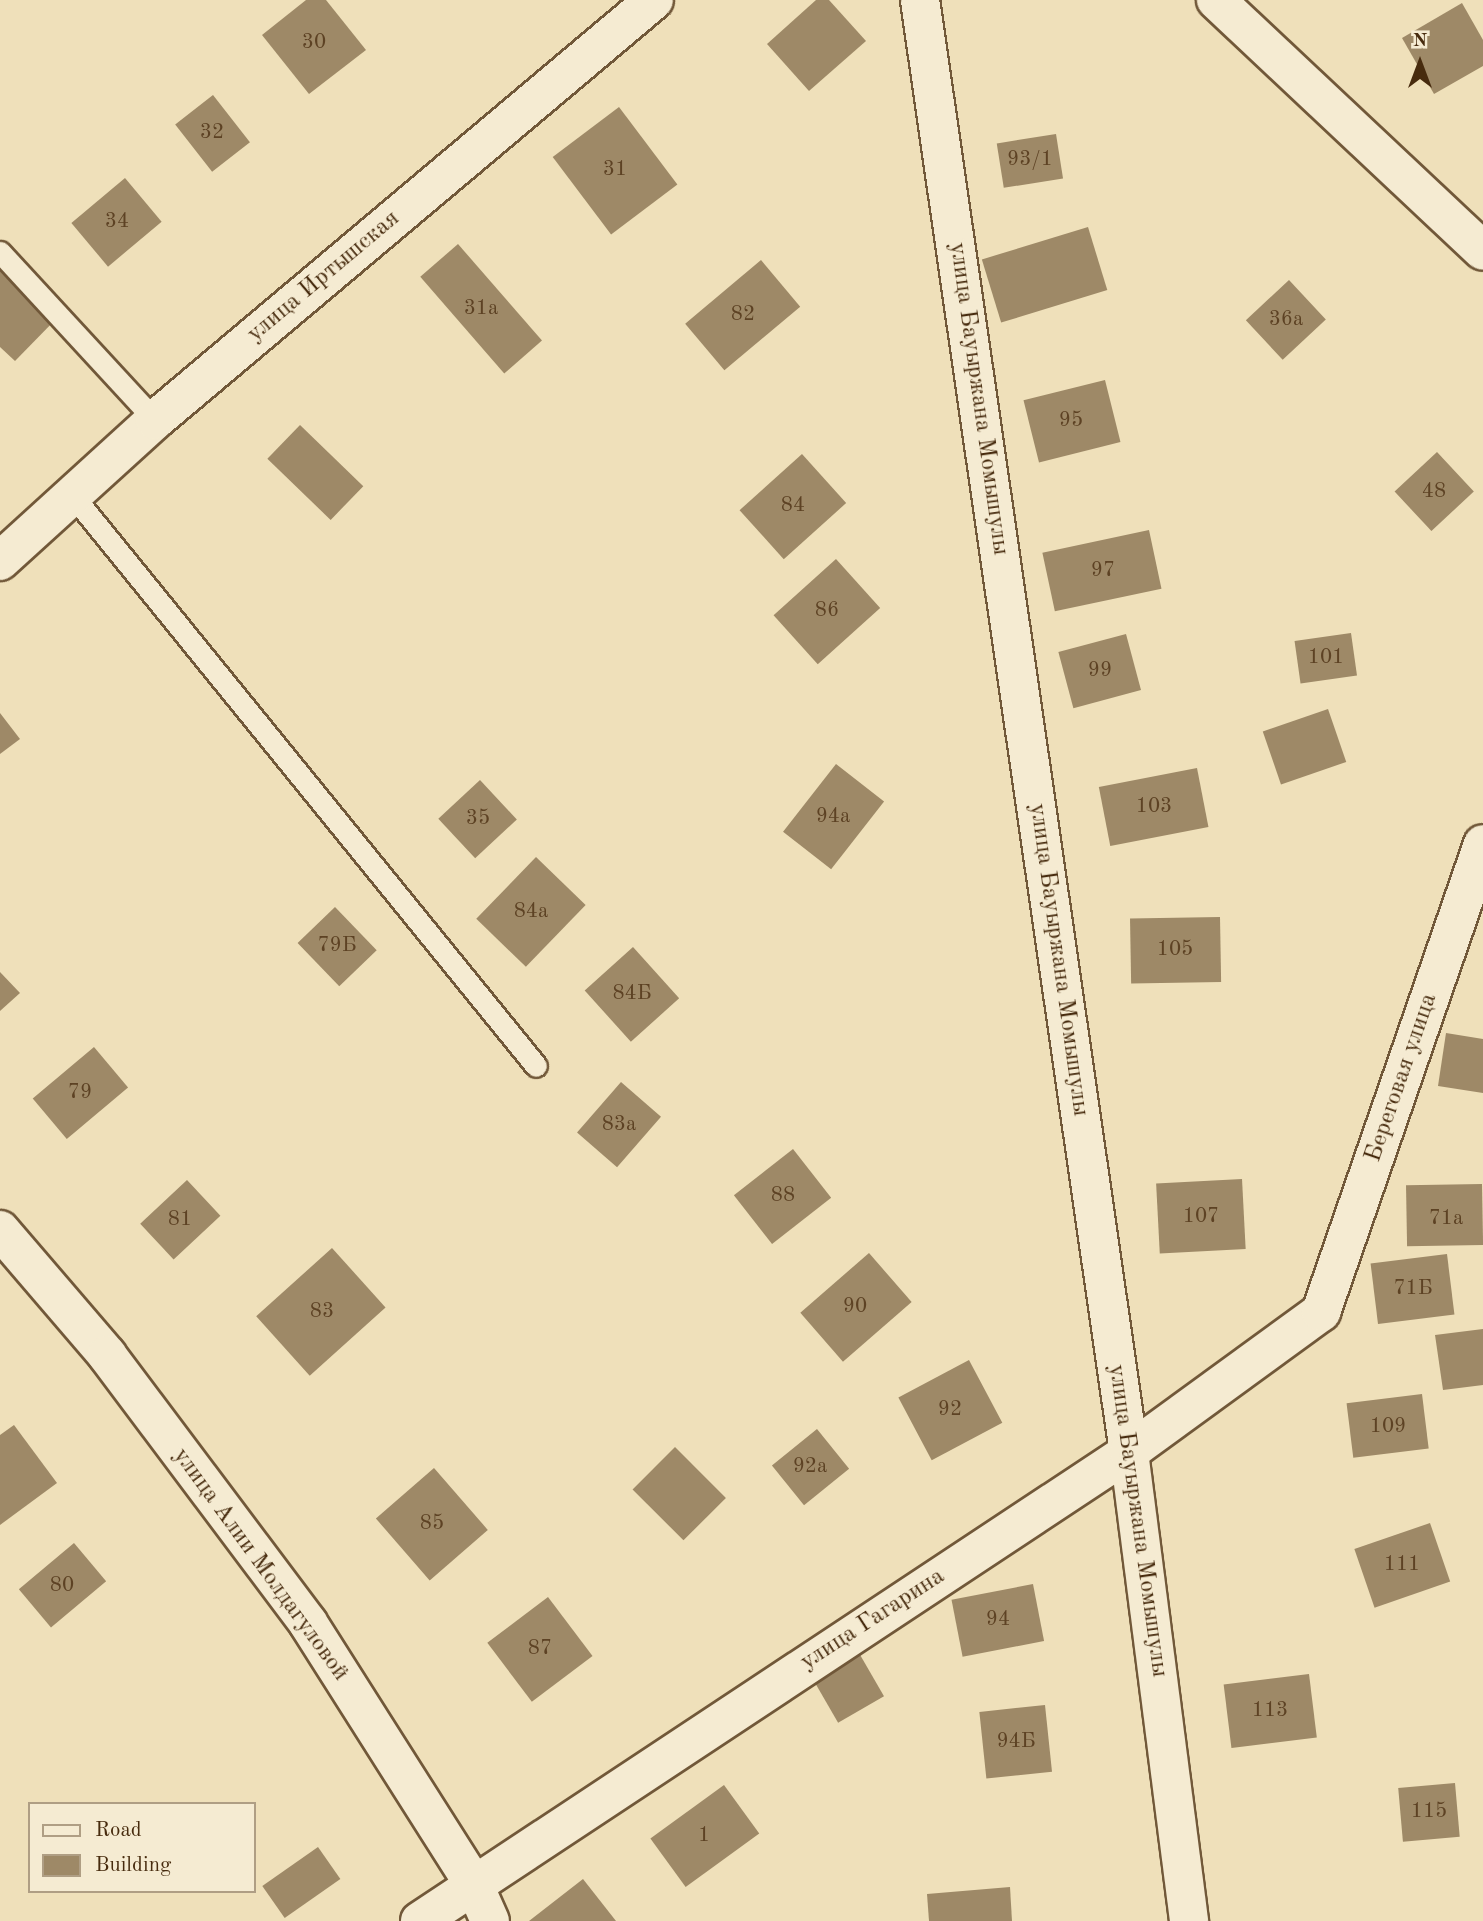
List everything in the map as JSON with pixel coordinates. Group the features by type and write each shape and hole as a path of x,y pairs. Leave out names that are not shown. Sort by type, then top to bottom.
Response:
{"street":[{"name":"улица Иртышская","path":"0,561 155,420 654,0"},
{"name":"улица Бауыржана Момышулы","path":"920,0 1129,1452 1189,1921"},
{"path":"1216,0 1483,251"},
{"name":"Береговая улица","path":"1321,1312 1483,844"},
{"name":"улица Алии Молдагуловой","path":"0,1230 107,1355 308,1623 474,1885 490,1921"},
{"name":"улица Гагарина","path":"420,1921 1129,1452 1321,1312"}],"lane":[{"path":"0,251 155,420"},
{"path":"73,496 536,1066"}],"building":[{"path":"306,0 326,0 366,50 309,94 262,35"},
{"path":"816,0 829,0 866,41 809,91 767,44"},
{"path":"1462,3 1483,40 1483,66 1434,94 1402,38"},
{"path":"213,95 250,142 212,172 175,125"},
{"path":"619,107 677,184 611,234 553,157"},
{"path":"1056,134 1063,178 1004,188 997,143"},
{"path":"125,178 162,222 108,267 71,223"},
{"path":"1088,227 1107,290 1001,323 982,259"},
{"path":"458,244 542,341 504,373 420,277"},
{"path":"0,260 58,317 15,361 0,347"},
{"path":"761,260 800,307 724,370 685,324"},
{"path":"1289,280 1326,319 1283,360 1246,320"},
{"path":"1105,380 1120,442 1039,462 1023,400"},
{"path":"300,425 363,486 331,520 267,459"},
{"path":"1437,452 1474,491 1431,531 1395,492"},
{"path":"802,454 846,503 784,559 740,510"},
{"path":"1149,530 1161,589 1055,611 1042,553"},
{"path":"836,559 880,608 818,664 774,615"},
{"path":"1351,633 1357,676 1301,684 1295,641"},
{"path":"1126,634 1141,690 1073,708 1058,652"},
{"path":"1328,709 1346,762 1281,784 1263,731"},
{"path":"0,713 20,739 0,754"},
{"path":"836,764 884,802 831,869 783,832"},
{"path":"1197,768 1208,827 1110,846 1099,787"},
{"path":"480,780 517,819 475,858 438,819"},
{"path":"536,857 586,905 526,967 476,919"},
{"path":"335,907 377,950 339,986 298,943"},
{"path":"1220,917 1221,982 1131,984 1130,919"},
{"path":"633,947 679,998 631,1042 585,990"},
{"path":"0,972 20,993 0,1011"},
{"path":"1446,1033 1483,1039 1483,1093 1438,1086"},
{"path":"94,1047 128,1088 67,1139 33,1098"},
{"path":"621,1082 661,1117 617,1167 577,1133"},
{"path":"793,1149 831,1198 772,1244 734,1195"},
{"path":"1242,1179 1246,1249 1160,1253 1156,1184"},
{"path":"187,1180 220,1216 174,1259 140,1224"},
{"path":"1482,1184 1483,1245 1407,1246 1406,1185"},
{"path":"332,1248 386,1307 310,1376 256,1316"},
{"path":"869,1253 912,1302 843,1362 800,1313"},
{"path":"1447,1254 1454,1315 1378,1324 1371,1263"},
{"path":"1483,1329 1483,1385 1443,1390 1435,1335"},
{"path":"969,1360 1002,1423 932,1460 898,1398"},
{"path":"1422,1394 1429,1449 1353,1458 1347,1403"},
{"path":"14,1425 57,1483 0,1525 0,1435"},
{"path":"817,1429 849,1469 804,1505 772,1466"},
{"path":"675,1447 726,1498 683,1540 633,1489"},
{"path":"434,1468 488,1530 430,1580 376,1519"},
{"path":"1430,1523 1450,1582 1375,1608 1354,1549"},
{"path":"74,1543 106,1581 51,1628 19,1589"},
{"path":"1033,1584 1044,1641 963,1657 952,1600"},
{"path":"548,1597 593,1656 532,1702 487,1643"},
{"path":"859,1653 884,1696 838,1723 813,1680"},
{"path":"1309,1674 1317,1738 1231,1748 1224,1684"},
{"path":"1045,1705 1052,1772 986,1779 979,1712"},
{"path":"1455,1783 1460,1837 1403,1842 1398,1788"},
{"path":"724,1785 759,1834 686,1887 650,1838"},
{"path":"318,1847 340,1879 285,1918 262,1886"},
{"path":"583,1879 616,1921 529,1921"},
{"path":"1010,1887 1012,1921 929,1921 927,1894"}]}
